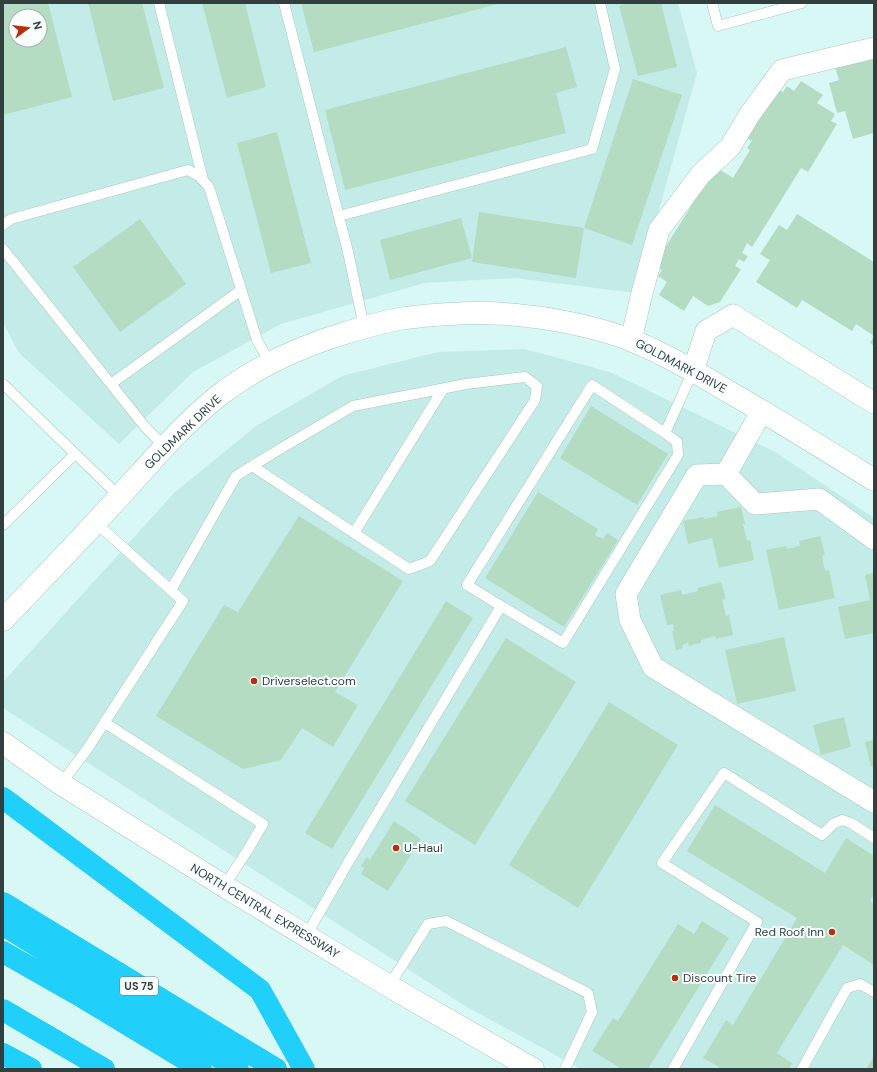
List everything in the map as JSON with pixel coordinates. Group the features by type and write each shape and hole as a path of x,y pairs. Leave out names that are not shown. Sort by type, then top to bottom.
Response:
{"highway":[{"path":"3,798 260,990 304,1069"},
{"name":"US 75","path":"3,902 276,1069"},
{"path":"3,925 88,989 201,1069"},
{"path":"3,952 88,989 238,1069"},
{"path":"3,1010 104,1069"},
{"path":"3,1054 31,1069"}],"street":[{"path":"631,340 659,230 701,174 730,147 750,114 782,70 874,48"},
{"name":"GOLDMARK DRIVE","path":"3,620 96,523 164,446 217,398 244,378 270,363 300,349 364,327 404,318 484,313 528,316 598,329 631,340 662,354 693,371 762,411 874,480"},
{"path":"693,371 706,331 733,315 874,403"},
{"path":"726,474 762,411"},
{"path":"874,539 819,499 755,504 726,474 697,476 626,594 630,620 653,667 874,802"},
{"name":"NORTH CENTRAL EXPRESSWAY","path":"3,743 61,784 224,886 389,986 533,1069"}],"lane":[{"path":"159,3 203,180"},
{"path":"284,3 348,252 364,327"},
{"path":"339,216 592,149 615,69 600,3"},
{"path":"712,3 718,26 802,3"},
{"path":"3,225 11,219 188,170 200,177 209,187 257,340 270,363"},
{"path":"3,249 146,428 164,446"},
{"path":"111,384 241,290"},
{"path":"665,433 693,371"},
{"path":"171,590 236,476 252,466 353,406 466,384 524,377 537,386 535,400 430,561 408,569 252,466"},
{"path":"3,384 120,497"},
{"path":"592,385 677,442 678,455 563,642 501,606 467,585 592,385"},
{"path":"354,533 443,389"},
{"path":"3,525 74,454"},
{"path":"61,784 105,723 183,601 96,523"},
{"path":"306,936 501,606"},
{"path":"105,723 262,824 249,848 224,886"},
{"path":"677,1068 757,922 662,863 724,773 822,835 833,824 842,820 851,823 874,838"},
{"path":"389,986 428,924 446,920 588,993 592,1012 565,1069"},
{"path":"802,1069 847,988 860,984 874,992"}],"shaded area":[{"path":"3,3 678,3 697,73 636,293 515,278 424,283 281,324 193,372 119,444 19,353 3,323"},
{"path":"525,349 610,372 775,452 874,518 874,1069 581,1069 465,1006 3,708 3,682 174,493 256,426 342,376 438,352"}],"building":[{"path":"3,3 48,3 72,97 3,115"},
{"path":"88,3 142,3 164,88 113,101"},
{"path":"202,3 245,3 266,87 227,98"},
{"path":"301,3 498,3 498,4 314,52"},
{"path":"629,3 661,3 677,67 638,76 619,6"},
{"path":"566,47 577,87 556,93 566,133 345,190 325,110"},
{"path":"874,53 874,133 853,139 845,111 837,113 829,83 839,80 834,64"},
{"path":"633,79 682,95 632,245 584,228"},
{"path":"801,81 823,95 817,103 835,114 831,121 837,124 808,172 801,168 752,247 747,243 742,253 748,256 744,262 739,259 735,266 741,269 720,302 708,306 693,296 684,311 659,295 667,282 658,276 662,270 654,265 716,167 733,178 750,150 747,148 752,141 746,137 776,88 783,92 787,86 794,91"},
{"path":"277,132 311,263 271,273 237,143"},
{"path":"479,212 584,228 576,278 472,262"},
{"path":"797,214 874,262 874,336 856,324 852,331 802,300 797,308 756,282 770,260 760,254 779,225 787,230"},
{"path":"461,218 472,258 390,280 380,240"},
{"path":"140,219 186,284 120,332 73,267"},
{"path":"874,336 874,346 870,343"},
{"path":"591,406 668,454 637,505 560,458"},
{"path":"538,492 598,529 595,535 603,539 607,533 618,540 564,627 485,578"},
{"path":"741,507 747,541 750,540 754,560 719,568 712,538 688,544 683,521 718,516 717,512"},
{"path":"299,516 403,581 335,692 358,705 333,747 302,728 281,760 243,769 156,716 224,605 238,612"},
{"path":"820,536 825,555 822,556 825,571 829,570 835,598 779,610 766,550 786,546 787,549 800,546 799,541"},
{"path":"874,573 874,633 845,639 838,607 870,600 865,575"},
{"path":"721,582 726,599 722,600 726,616 729,615 733,635 716,639 715,636 701,640 701,643 689,646 688,643 682,645 683,648 676,650 672,631 674,631 673,624 667,625 660,595 681,590 682,595 698,591 697,588"},
{"path":"446,601 473,618 332,849 305,833"},
{"path":"784,637 796,691 737,704 725,650"},
{"path":"506,638 576,682 475,845 405,801"},
{"path":"609,702 678,745 578,908 509,865"},
{"path":"844,717 851,747 821,755 813,725"},
{"path":"874,740 874,766 871,767 865,742"},
{"name":"Red Roof Inn","path":"715,805 825,873 846,838 874,856 874,894 870,901 874,904 874,965 843,945 777,1053 792,1063 789,1069 718,1069 719,1067 703,1058 726,1020 733,1025 797,918 687,851"},
{"name":"U-Haul","path":"394,821 421,839 388,891 361,874 364,868 361,866 367,857 370,860"},
{"name":"Discount Tire","path":"702,921 729,938 648,1069 622,1069 592,1051 613,1018 618,1021 678,924 694,934"},
{"path":"874,1056 874,1069 866,1069"}],"place":[{"name":"Driverselect.com","path":"254,681"},
{"name":"U-Haul","path":"396,848"},
{"name":"Red Roof Inn","path":"832,932"},
{"name":"Discount Tire","path":"675,978"}]}
